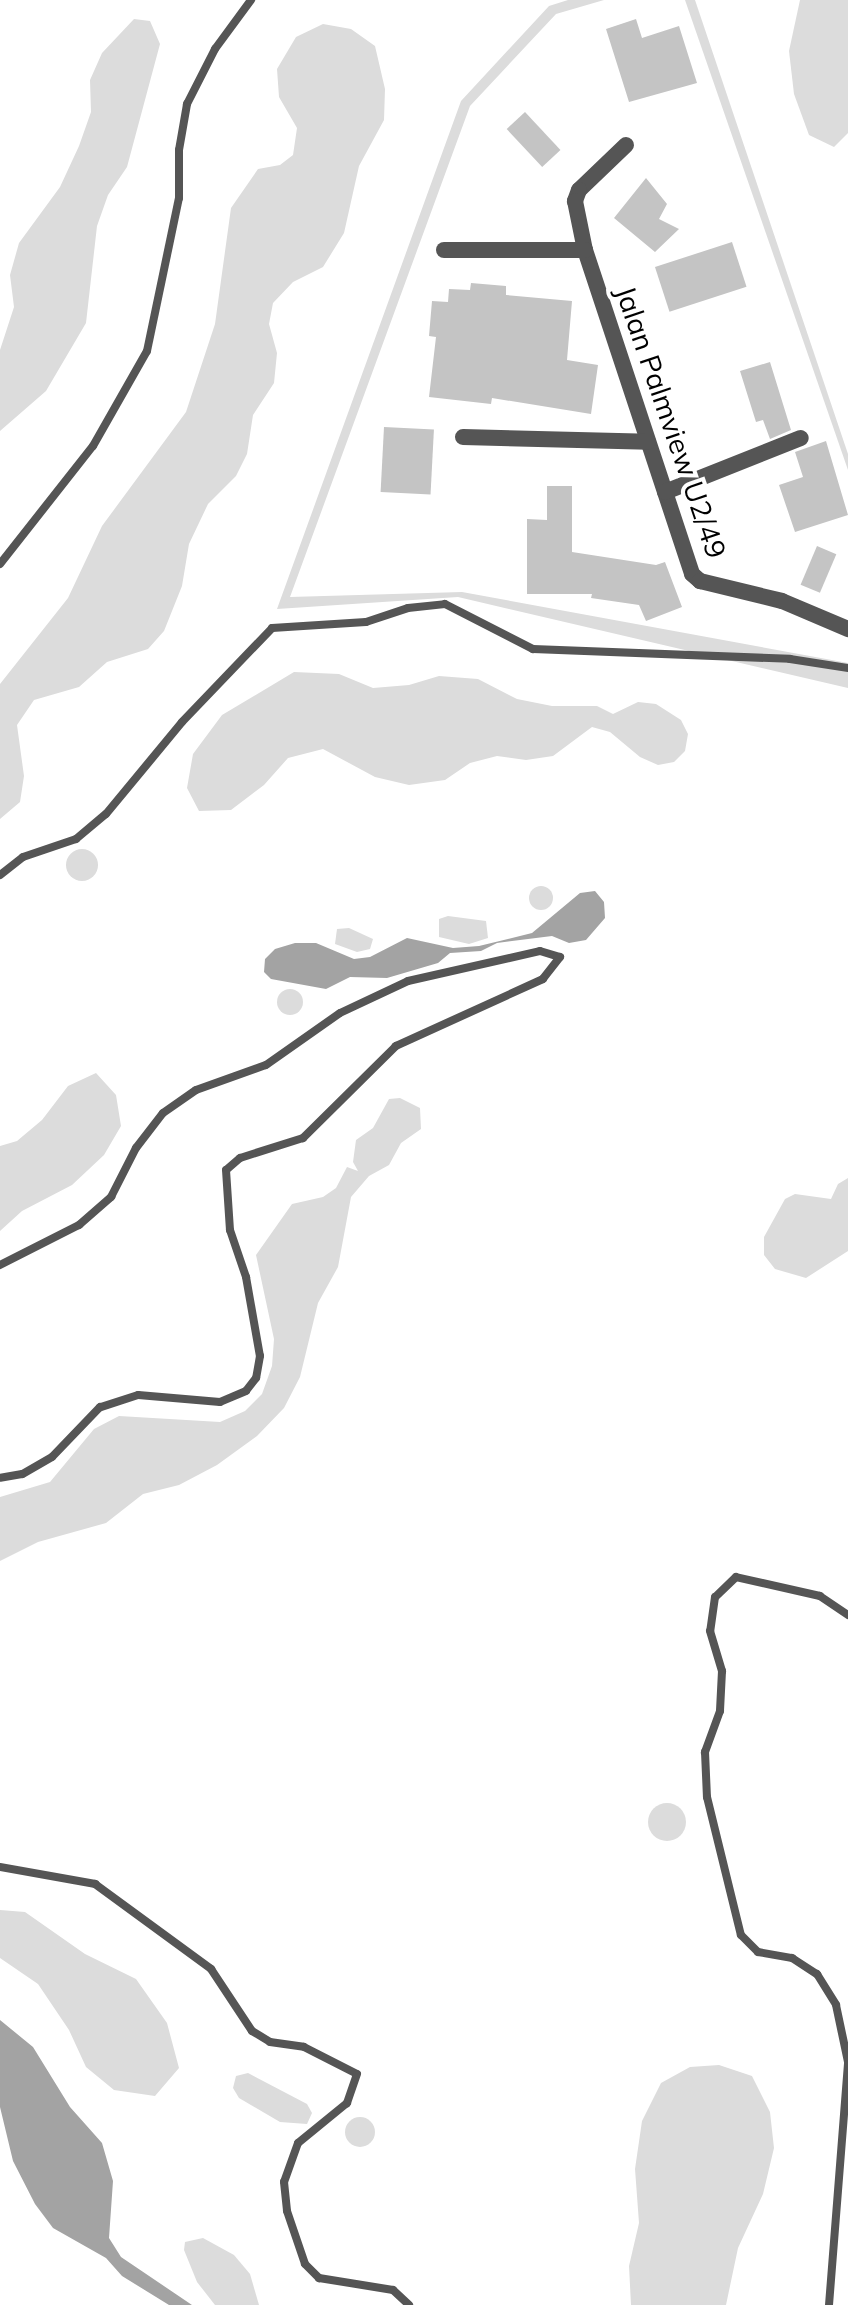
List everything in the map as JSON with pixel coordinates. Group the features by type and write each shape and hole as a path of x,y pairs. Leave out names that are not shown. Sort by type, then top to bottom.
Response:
{"street":[{"name":"Jalan Palmview U2/49","path":"626,145 579,190 575,201 585,250 692,574 700,581 782,601 848,629"},
{"path":"444,250 585,250"},
{"path":"463,437 648,442"},
{"path":"665,492 801,438"}],"lane":[{"path":"0,564 93,446 147,351 179,198 179,150 187,104 215,49 251,0"},
{"path":"0,875 23,857 76,839 106,814 182,722 272,628 366,622 408,608 445,604 533,649 790,659 848,668"},
{"path":"0,1265 79,1225 111,1197 136,1148 163,1113 196,1090 266,1065 340,1013 408,981 540,951 560,957 543,979 396,1046 303,1138 240,1158 226,1170 230,1230 248,1288 260,1356 256,1378 246,1391 220,1402 138,1395 100,1407 52,1457 22,1474 0,1478"},
{"path":"829,2305 848,2063 836,2005 817,1974 792,1958 758,1952 741,1935 712,1824 705,1752 720,1711 722,1671 710,1631 715,1597 736,1577 820,1596 848,1615"},
{"path":"0,1867 95,1884 211,1969 252,2031 270,2042 304,2047 357,2074 347,2103 298,2143 284,2182 287,2211 305,2264 319,2278 393,2290 409,2305"}],"shaded area":[{"path":"568,0 604,0 556,14 470,106 290,597 462,592 848,663 848,688 458,597 277,609 461,101 549,6"},
{"path":"685,0 695,0 848,454 848,470"},
{"path":"800,0 848,0 848,133 834,147 809,135 794,94 789,51"},
{"path":"134,19 150,21 160,44 127,167 108,195 97,226 86,323 46,391 0,431 0,350 14,307 10,275 19,243 60,187 79,146 91,112 90,80 102,53"},
{"path":"323,24 351,29 375,46 385,89 384,120 359,166 344,233 323,267 293,282 273,303 269,324 277,353 274,383 253,415 247,454 236,476 208,504 189,544 182,586 164,631 148,649 107,662 79,687 34,700 17,725 24,776 20,802 0,819 0,684 68,598 102,526 186,412 215,324 231,208 258,169 280,165 293,155 297,128 279,97 277,69 296,37"},
{"path":"294,672 339,674 373,688 409,685 439,676 478,679 517,699 552,706 597,706 613,714 638,702 656,704 681,720 688,734 685,751 674,762 658,765 640,757 610,732 592,727 553,756 526,760 497,756 470,763 445,780 409,785 375,777 323,749 288,758 264,785 231,810 199,811 187,788 193,754 222,715"},
{"path":"82,849 93,854 98,865 93,876 82,881 71,876 66,865 71,854"},
{"path":"536,886 546,886 553,893 553,903 546,910 536,910 529,903 529,893"},
{"path":"595,891 604,902 605,918 586,940 569,943 552,936 497,943 481,951 450,953 438,963 387,978 350,977 326,989 271,979 264,972 265,959 275,949 295,943 316,943 354,959 370,957 407,938 453,948 479,946 532,933 580,893"},
{"path":"448,916 486,921 488,938 469,944 439,937 439,919"},
{"path":"349,928 373,939 370,949 357,952 335,944 337,929"},
{"path":"290,989 299,993 303,1002 299,1011 290,1015 281,1011 277,1002 281,993"},
{"path":"96,1073 116,1095 121,1126 104,1155 72,1185 22,1211 0,1231 0,1146 17,1141 42,1120 68,1086"},
{"path":"400,1098 420,1108 421,1129 401,1143 389,1165 369,1176 351,1197 338,1267 318,1303 300,1377 284,1408 257,1436 217,1465 179,1485 143,1494 106,1523 38,1542 0,1561 0,1497 50,1482 94,1429 119,1416 220,1422 245,1411 262,1394 272,1366 274,1339 256,1255 292,1204 323,1197 336,1188 347,1167 358,1171 353,1162 356,1140 373,1128 389,1099"},
{"path":"848,1178 848,1251 806,1278 775,1269 764,1255 764,1237 785,1199 795,1194 831,1199 838,1184"},
{"path":"667,1803 680,1809 686,1822 680,1835 667,1841 654,1835 648,1822 654,1809"},
{"path":"0,1910 25,1912 85,1954 136,1979 167,2023 179,2068 155,2096 114,2090 86,2067 69,2030 38,1984 0,1958"},
{"path":"0,2020 33,2047 70,2107 102,2143 113,2181 109,2238 121,2257 192,2305 169,2305 122,2276 106,2258 53,2228 35,2204 13,2161 0,2107"},
{"path":"719,2065 752,2076 770,2112 774,2148 763,2194 738,2248 726,2305 631,2305 629,2266 639,2223 635,2169 642,2121 661,2083 690,2067"},
{"path":"248,2073 307,2104 312,2113 307,2124 280,2122 239,2098 233,2088 236,2076"},
{"path":"360,2117 371,2121 375,2132 371,2143 360,2147 349,2143 345,2132 349,2121"},
{"path":"203,2238 234,2255 250,2274 259,2305 215,2305 197,2282 184,2250 185,2242"}],"building":[{"path":"636,19 642,38 679,26 697,83 629,102 606,29"},
{"path":"525,112 560,150 542,167 507,129"},
{"path":"646,178 667,204 659,219 679,229 655,252 614,218"},
{"path":"732,242 747,287 669,312 655,267"},
{"path":"471,283 506,286 506,295 572,301 567,360 598,365 591,414 492,398 491,404 429,397 436,337 429,336 432,301 448,302 449,289 470,290"},
{"path":"770,362 791,430 770,439 763,420 756,422 740,371"},
{"path":"384,427 434,430 431,495 381,492"},
{"path":"826,441 848,515 795,532 779,485 803,477 795,452"},
{"path":"547,486 572,486 572,552 656,565 665,562 682,607 646,621 639,605 591,598 592,594 527,594 527,519 547,520"},
{"path":"817,546 836,554 820,593 801,585"}]}
